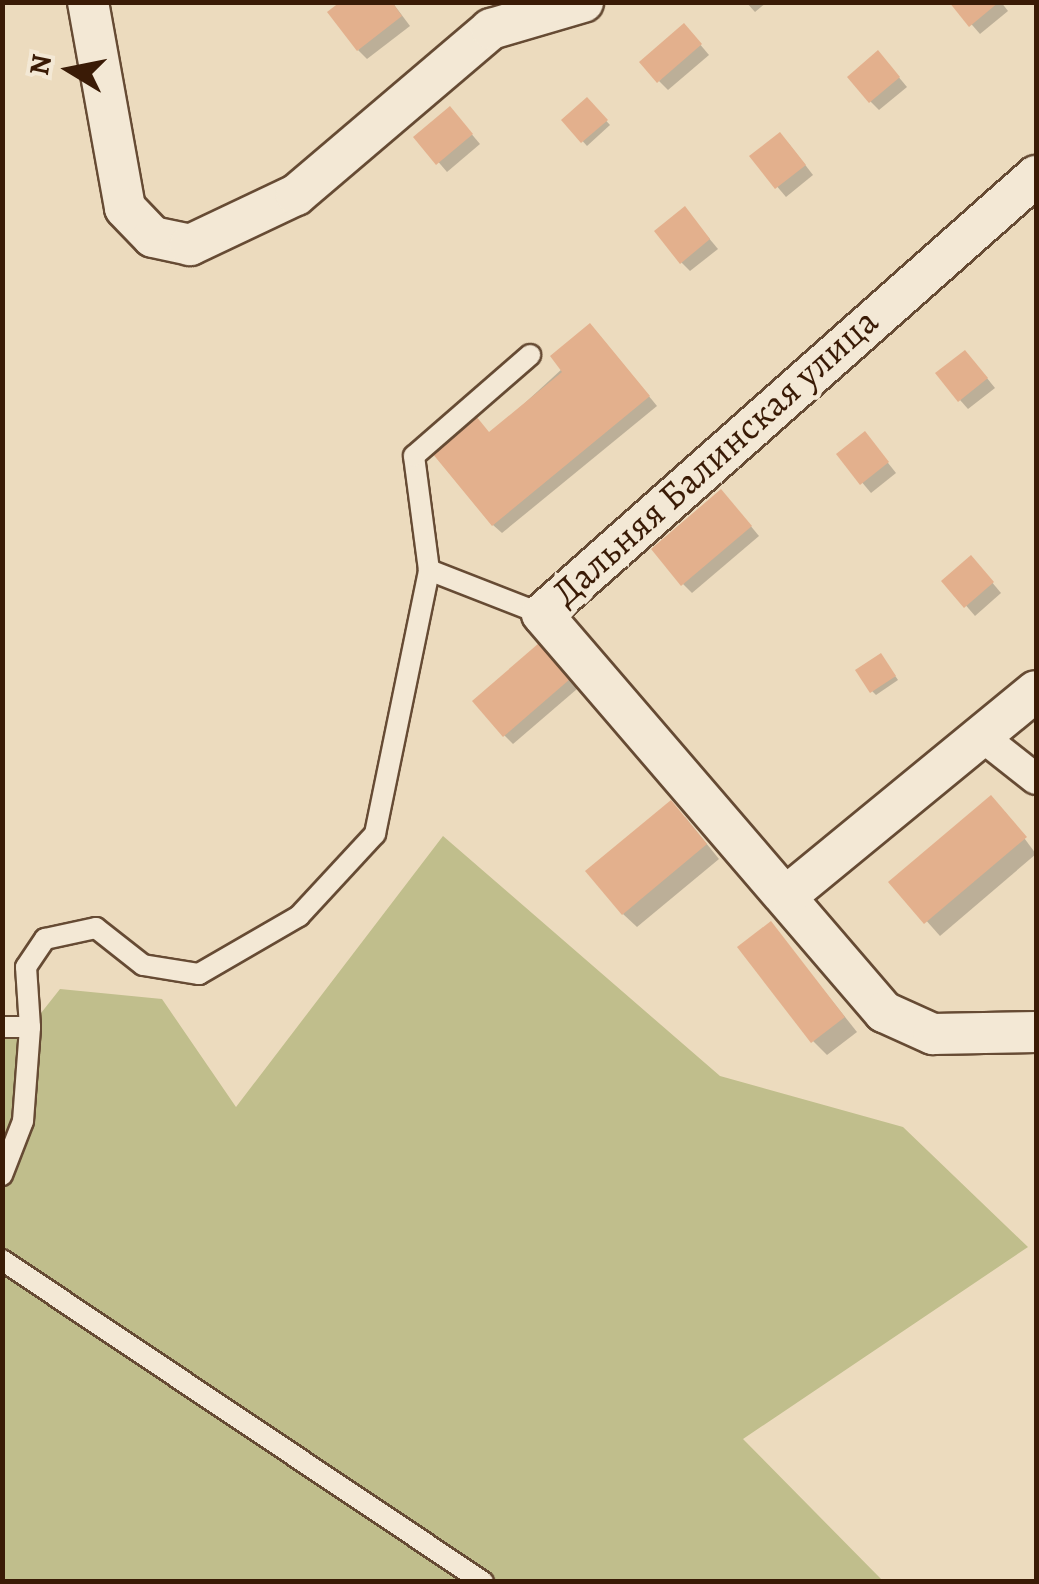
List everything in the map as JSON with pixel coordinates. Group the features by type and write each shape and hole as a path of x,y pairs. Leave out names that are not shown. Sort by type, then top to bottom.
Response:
{"street":[{"path":"88,2 125,208 153,237 190,246 296,194 491,29 583,2"},
{"name":"Дальняя Балинская улица","path":"1036,176 542,614 790,893 884,1012 934,1034 1036,1032"},
{"path":"790,893 984,738 1036,690"},
{"path":"984,738 1036,779"}],"lane":[{"path":"2,1175 23,1120 30,1027 26,967 44,939 96,928 143,966 199,974 299,916 375,834 429,570 414,456 530,354"},
{"path":"429,570 542,614"},
{"path":"2,1027 30,1027"},
{"path":"2,1260 483,1582"}],"shaded area":[{"path":"443,836 720,1076 903,1127 1028,1247 743,1439 883,1581 3,1581 2,1027 30,1027 60,989 162,999 236,1107"}],"building":[{"path":"340,2 392,2 402,16 357,51 327,12"},
{"path":"949,2 999,2 969,27"},
{"path":"684,23 702,44 657,83 639,62"},
{"path":"878,50 900,77 869,103 847,77"},
{"path":"587,97 608,120 581,143 561,120"},
{"path":"450,106 473,134 436,165 413,137"},
{"path":"780,132 806,165 775,189 749,156"},
{"path":"685,206 710,239 680,264 654,231"},
{"path":"590,323 650,396 492,526 432,453 476,416 489,432 562,372 550,356"},
{"path":"965,350 988,378 958,402 935,373"},
{"path":"865,431 889,462 860,485 836,454"},
{"path":"721,489 752,526 681,586 651,549"},
{"path":"971,555 994,582 964,608 941,581"},
{"path":"546,637 577,673 503,737 472,701"},
{"path":"881,653 896,676 870,693 855,670"},
{"path":"991,795 1027,837 924,924 888,882"},
{"path":"671,800 707,844 622,915 585,871"},
{"path":"771,921 845,1017 811,1043 737,947"}]}
